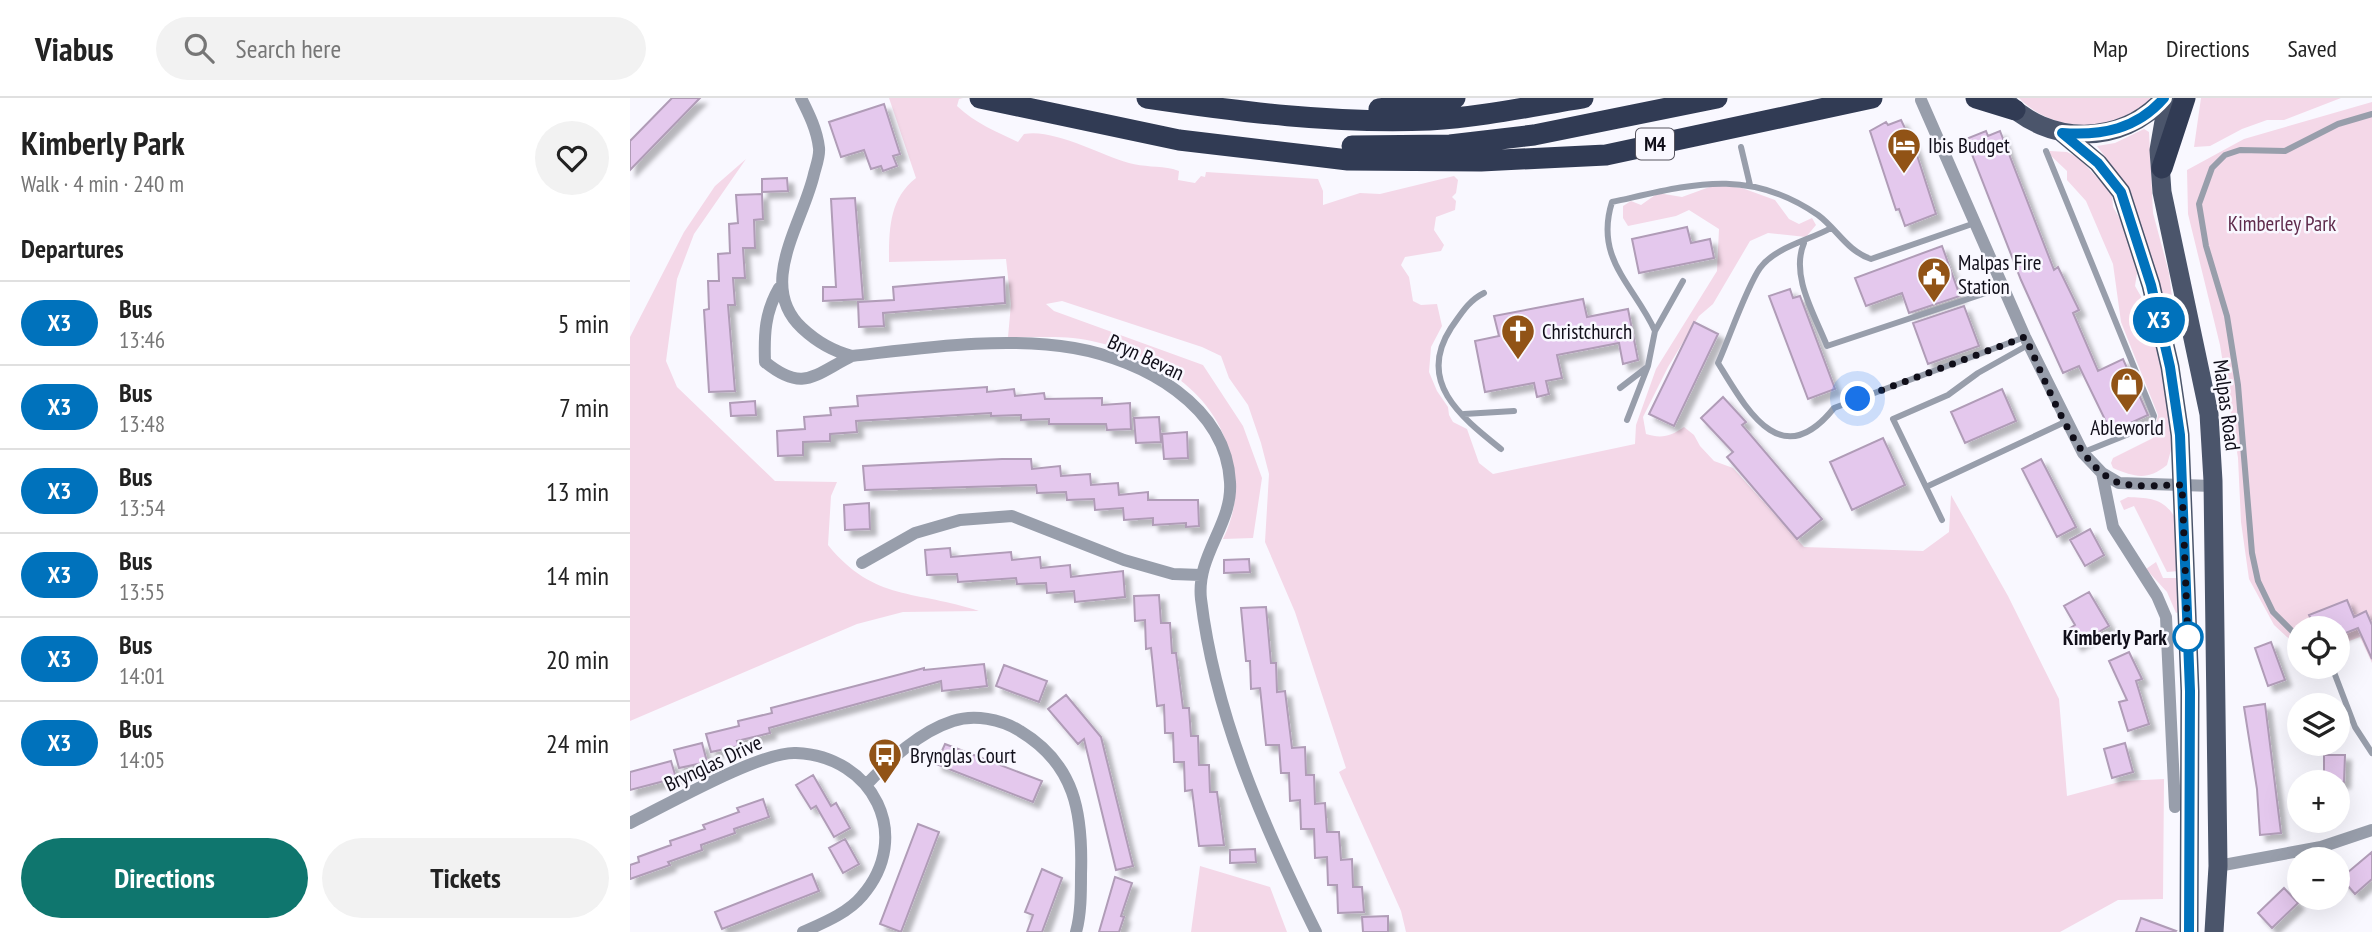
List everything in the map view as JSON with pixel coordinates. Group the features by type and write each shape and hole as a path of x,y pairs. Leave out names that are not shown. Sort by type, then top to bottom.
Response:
{"highway":[{"name":"M4","path":"979,98 1122,130 1232,146 1545,160 1606,155 1872,98"},
{"path":"1147,98 1240,111 1331,119 1583,98"},
{"path":"1430,111 1455,98"},
{"name":"M4","path":"1434,153 1717,98"},
{"path":"1976,98 2009,104"},
{"path":"2161,169 2185,98"}],"main road":[{"path":"2062,133 2104,133 2119,129 2146,115 2166,98"},
{"name":"Malpas Road","path":"2166,98 2161,130 2162,192 2209,414 2213,486 2217,866 2214,932"},
{"path":"2009,104 2033,122 2062,133 2098,163 2121,192 2151,285 2170,367 2180,435 2190,691 2189,932"}],"street":[{"name":"Bryn Bevan","path":"801,98 812,118 820,150 783,264 779,288 767,315 764,335 765,362 784,378 811,379 852,356"},
{"path":"1921,100 1977,222 2027,341 2083,453 2102,473 2119,483 2213,486"},
{"name":"Bryn Bevan","path":"779,288 786,307 805,331 831,350 852,356 1010,344 1074,348 1115,359 1175,388 1204,415 1219,436 1231,484 1222,522 1205,555 1201,575 1202,610 1212,667 1235,745 1288,875 1316,932"},
{"path":"2102,473 2113,527 2157,596 2166,617 2175,807"},
{"path":"862,564 915,533 960,520 1012,516 1124,560 1172,574 1201,575"},
{"path":"867,784 887,763 930,731 955,720 982,718 1010,725 1035,740 1057,761 1072,789 1078,815 1082,840 1076,932"},
{"name":"Brynglas Drive","path":"630,823 778,754 795,752 837,762 867,784 878,802 886,836 881,869 860,899 833,918 803,932"},
{"path":"2217,866 2321,847 2372,830"}],"lane":[{"path":"2287,626 2273,612 2258,581 2252,554 2238,385 2227,316 2206,246 2199,204 2213,168 2225,155 2240,150 2285,151 2338,124 2372,114"},
{"path":"1741,147 1750,185"},
{"path":"2046,150 2154,415 2151,425 2083,453"},
{"path":"1655,331 1613,261 1606,228 1612,202 1699,185 1763,186 1789,197 1831,228 1860,255 1871,258 1977,222"},
{"path":"1831,228 1804,243 1793,245 1761,267 1718,363 1747,409 1773,433 1800,437 1820,425 1834,408 2027,341"},
{"path":"1804,243 1798,257 1800,271 1827,346 2004,287"},
{"path":"1627,420 1648,366 1655,331 1683,281"},
{"path":"1484,293 1469,303 1444,340 1437,357 1443,390 1463,414 1501,449"},
{"path":"1942,520 1893,419 1948,395 2027,341"},
{"path":"1620,388 1648,366"},
{"path":"1463,414 1514,411"},
{"path":"1926,487 2067,421"},
{"path":"2337,679 2355,727 2372,753"}],"green space":[{"path":"889,98 963,98 959,99 957,106 964,112 986,127 1018,142 1024,134 1036,133 1063,138 1129,163 1179,171 1178,180 1195,183 1201,176 1205,177 1206,172 1318,179 1323,191 1323,205 1360,193 1380,194 1454,176 1458,180 1456,193 1452,197 1456,201 1455,210 1436,217 1434,230 1444,245 1441,251 1405,257 1401,265 1409,277 1413,301 1421,305 1437,304 1442,326 1431,347 1429,372 1437,391 1448,407 1453,422 1467,429 1479,463 1493,474 1635,444 1636,425 1656,369 1717,271 1719,229 1689,210 1676,216 1628,226 1623,218 1623,206 1631,201 1641,205 1658,193 1682,197 1715,185 1742,188 1775,200 1789,219 1799,224 1812,218 1816,225 1806,237 1768,233 1750,241 1713,304 1699,316 1668,367 1643,417 1646,434 1666,436 1684,427 1694,435 1714,461 1733,468 1804,547 1923,551 1949,532 1951,495 2008,596 2059,699 2067,796 2123,781 2164,779 2163,899 2118,900 2060,932 1406,932 1401,911 1339,772 1346,768 1295,612 1265,542 1269,474 1248,405 1229,378 1221,356 1202,347 1062,301 1046,304 1054,311 1203,365 1243,426 1262,478 1253,538 1223,539 1232,517 1235,496 1229,451 1220,427 1207,406 1169,372 1147,360 1098,342 1065,337 1008,337 1011,304 1006,259 889,262 892,216 900,195 916,178"},
{"path":"2019,98 2151,98 2120,118 2085,125 2049,118 2033,110"},
{"path":"2201,98 2341,98 2284,120 2267,120 2242,129 2210,146 2194,147"},
{"name":"Kimberley Park","path":"2372,102 2372,663 2360,637 2350,641 2350,616 2287,616 2287,637 2274,625 2249,579 2241,522 2238,458 2220,345 2188,214 2187,170 2244,139"},
{"path":"2144,129 2149,132 2153,213 2169,273 2177,337 2174,338 2129,189 2097,146 2115,143"},
{"path":"2050,151 2067,152 2079,158 2112,194 2113,207 2123,224 2137,273 2135,286 2147,307 2148,327 2154,336 2162,365 2172,446 2167,465 2147,475 2128,474 2113,468 2111,463 2113,458 2153,438 2158,415 2121,322 2113,264 2086,201 2067,180 2067,171 2049,154"},
{"path":"746,159 694,234 677,279 666,361 677,387 775,481 837,482 831,496 828,545 862,576 897,592 979,611 903,612 857,624 630,721 630,337 684,232 715,186"},
{"path":"2128,497 2160,502 2170,510 2174,516 2179,571 2167,572 2134,506 2124,510 2120,501"},
{"path":"2156,562 2163,578 2178,578 2179,612 2176,613 2167,592 2146,569"},
{"path":"1200,866 1270,887 1287,932 1191,932"}],"building":[{"path":"672,98 700,98 630,170 630,141"},
{"path":"884,104 900,154 893,156 897,166 883,171 881,166 871,169 864,150 841,157 829,122"},
{"name":"Ibis Budget","path":"1901,120 1915,149 1936,214 1905,226 1899,209 1896,210 1870,131 1886,122 1888,125"},
{"path":"1986,131 1988,136 2000,131 2054,270 2058,267 2079,310 2073,313 2098,371 2123,359 2148,415 2111,432 2079,366 2063,373 2021,280 1966,139"},
{"path":"787,178 788,191 762,192 762,179"},
{"path":"762,194 763,219 754,220 755,248 743,248 745,278 733,278 735,305 728,305 735,391 709,392 704,310 709,309 708,281 719,281 718,254 730,253 729,224 738,223 736,195"},
{"path":"855,198 863,299 823,301 823,287 836,287 831,199"},
{"path":"1687,227 1691,243 1710,239 1714,258 1639,273 1632,239"},
{"path":"1942,246 1960,296 1909,313 1902,293 1866,306 1855,278"},
{"path":"1004,277 1005,303 883,313 884,326 859,327 858,302 894,300 893,287"},
{"path":"1790,289 1793,298 1800,296 1835,389 1808,399 1769,296"},
{"path":"1583,299 1587,317 1628,309 1638,360 1623,364 1619,343 1557,355 1562,378 1546,381 1549,394 1537,397 1534,383 1485,392 1475,341 1499,336 1494,316"},
{"path":"1964,306 1979,346 1928,364 1913,323"},
{"path":"1694,322 1718,334 1674,426 1649,414"},
{"path":"987,387 987,392 1014,389 1015,396 1044,393 1045,399 1102,398 1102,405 1130,403 1131,429 1107,430 1106,424 1049,424 1049,419 1021,420 1021,415 991,416 991,413 856,421 857,432 830,434 830,441 803,442 803,455 778,456 777,431 805,429 804,417 831,415 830,408 858,406 857,396"},
{"path":"2002,389 2016,421 1965,443 1951,412"},
{"path":"1723,397 1746,422 1742,425 1822,519 1797,539 1727,457 1733,452 1701,418"},
{"path":"755,401 756,415 731,416 730,403"},
{"path":"1159,417 1161,442 1136,443 1134,418"},
{"path":"1187,432 1188,458 1164,459 1162,434"},
{"path":"1883,438 1905,485 1852,510 1830,462"},
{"path":"1031,459 1032,469 1060,466 1061,476 1090,474 1091,485 1118,483 1119,495 1148,492 1148,500 1198,500 1199,526 1186,527 1186,523 1153,525 1153,518 1124,520 1123,508 1095,510 1094,499 1067,500 1066,492 1037,493 1036,485 865,490 863,466"},
{"path":"2041,459 2076,527 2057,537 2022,469"},
{"path":"869,503 870,529 845,530 844,505"},
{"path":"2090,529 2104,555 2085,566 2070,540"},
{"path":"950,548 951,557 1011,552 1012,560 1040,557 1041,568 1070,565 1071,577 1123,571 1125,597 1075,602 1074,591 1047,593 1046,583 1017,584 1016,578 958,582 957,574 927,575 925,550"},
{"path":"1249,559 1250,572 1224,573 1224,560"},
{"path":"2089,592 2109,626 2076,645 2067,630 2075,625 2064,606"},
{"path":"1159,595 1161,623 1170,623 1172,653 1176,653 1183,708 1189,708 1191,736 1198,736 1199,765 1209,765 1210,792 1217,792 1224,845 1199,846 1192,790 1185,791 1184,762 1174,762 1173,733 1165,733 1164,705 1157,706 1151,648 1146,649 1145,620 1135,621 1134,596"},
{"path":"2347,600 2354,617 2366,611 2372,625 2372,659 2358,628 2350,631 2350,616 2309,615"},
{"path":"1266,607 1271,663 1276,663 1277,692 1285,691 1292,748 1305,747 1306,775 1314,775 1315,804 1325,803 1327,832 1339,832 1341,860 1352,859 1353,887 1362,887 1364,912 1338,913 1337,885 1328,885 1327,857 1315,858 1314,829 1301,829 1300,800 1290,801 1289,773 1281,773 1279,745 1266,745 1260,688 1251,689 1250,661 1246,661 1241,608"},
{"path":"2271,642 2285,680 2268,686 2255,648"},
{"path":"2129,652 2142,679 2136,681 2149,724 2128,731 2119,702 2127,700 2109,661"},
{"path":"984,664 987,686 942,691 941,681 769,728 770,733 737,741 739,746 711,752 706,734 739,726 738,721 772,713 771,708 924,668"},
{"path":"1004,665 1047,681 1039,702 996,686"},
{"path":"1066,695 1101,737 1133,866 1116,870 1084,739 1078,744 1048,709"},
{"path":"2265,704 2281,833 2260,835 2257,789 2244,707"},
{"path":"702,743 707,762 679,768 674,750"},
{"path":"2125,743 2133,772 2112,778 2104,749"},
{"path":"945,744 1042,781 1033,802 936,764"},
{"path":"2324,756 2345,756 2344,770 2324,770"},
{"path":"671,761 676,778 630,790 630,772"},
{"path":"813,775 831,806 836,803 850,828 834,837 816,806 811,809 796,785"},
{"path":"763,799 769,817 734,829 735,833 701,845 702,850 668,862 670,865 630,879 630,865 639,862 638,857 671,845 670,841 705,829 703,825 739,812 737,808"},
{"path":"918,824 939,832 901,932 880,924"},
{"path":"845,839 859,864 843,873 829,848"},
{"path":"1255,849 1256,862 1230,863 1230,850"},
{"path":"2372,852 2372,879 2355,894 2350,888 2350,870"},
{"path":"1042,869 1062,878 1042,932 1027,932 1033,915 1025,912"},
{"path":"812,874 819,891 722,929 715,912"},
{"path":"1115,877 1132,883 1121,916 1124,917 1119,932 1099,932"},
{"path":"2284,888 2287,891 2287,910 2291,910 2272,928 2258,913"},
{"path":"1388,916 1388,932 1363,932 1362,917"},
{"path":"2141,918 2176,931 2136,932"}],"bus line":[{"name":"X3","path":"2164,98 2146,115 2119,129 2104,133 2062,133 2098,163 2121,192 2151,285 2170,367 2180,435 2190,691 2189,932"}],"place":[{"name":"Ibis Budget","path":"1904,175"},
{"name":"Malpas Fire Station","path":"1934,304"},
{"name":"Christchurch","path":"1518,361"},
{"name":"Ableworld","path":"2127,414"},
{"name":"Kimberly Park","path":"2188,637"},
{"name":"Brynglas Court","path":"885,785"}],"route":[{"path":"1858,399 2025,337 2083,453 2102,473 2119,483 2182,485 2188,643 2188,637"}]}
